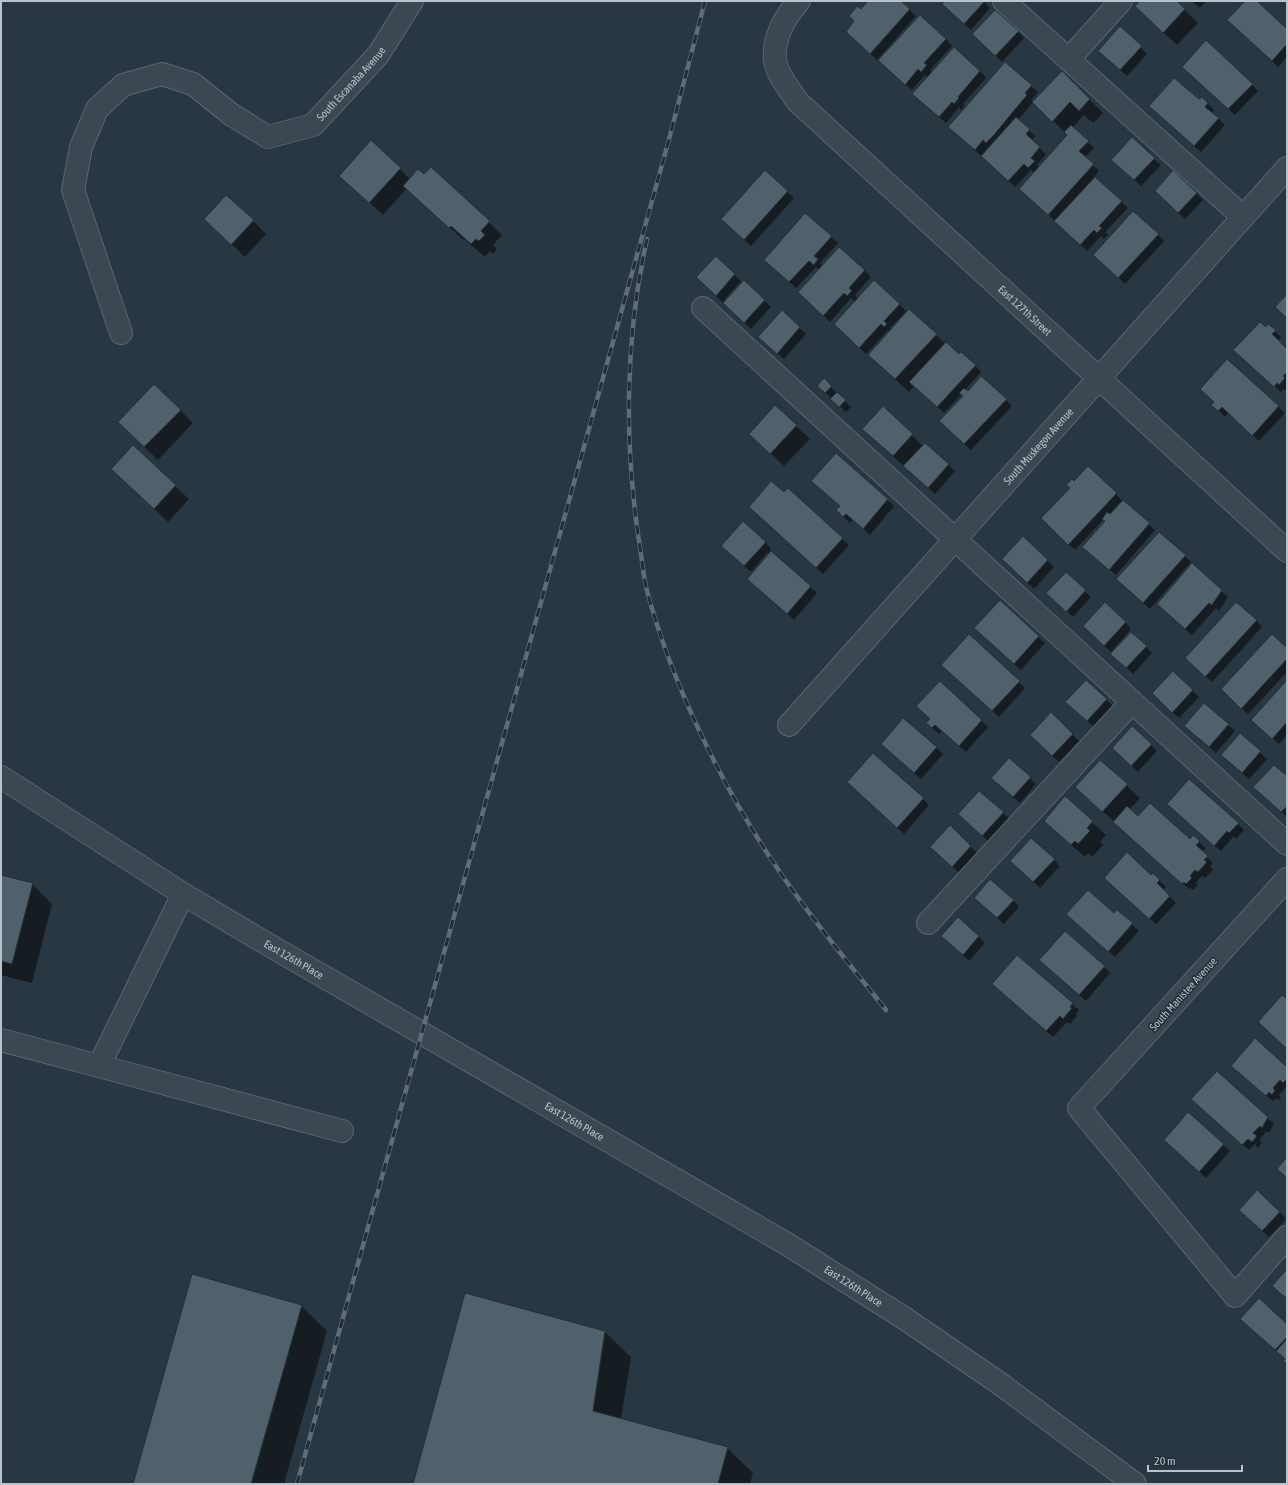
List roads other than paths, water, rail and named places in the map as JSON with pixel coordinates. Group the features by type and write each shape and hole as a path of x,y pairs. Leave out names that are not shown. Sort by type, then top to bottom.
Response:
{"street":[{"name":"South Escanaba Avenue","path":"121,333 73,190 81,147 97,109 123,85 162,74 193,84 232,115 268,137 313,125 378,55 412,1"},
{"name":"East 127th Street","path":"799,1 788,13 778,31 775,61 783,80 798,102 1098,379 1283,540"},
{"path":"1004,1 1243,218"},
{"path":"1069,59 1121,1"},
{"name":"South Muskegon Avenue","path":"789,725 1287,168"},
{"path":"703,308 1287,844"},
{"path":"928,923 1132,702"},
{"name":"East 126th Place","path":"1,777 183,894 262,941 787,1244 911,1322 999,1383 1135,1484"},
{"name":"South Manistee Avenue","path":"1287,879 1079,1108 1235,1296 1287,1237"},
{"path":"99,1066 183,894"},
{"path":"1,1040 342,1131"}],"railway":[{"path":"297,1484 668,143 705,1"},
{"path":"647,239 634,314 629,390 629,428 634,504 647,591 657,626 699,730 733,797 752,829 798,898 886,1010"}]}
